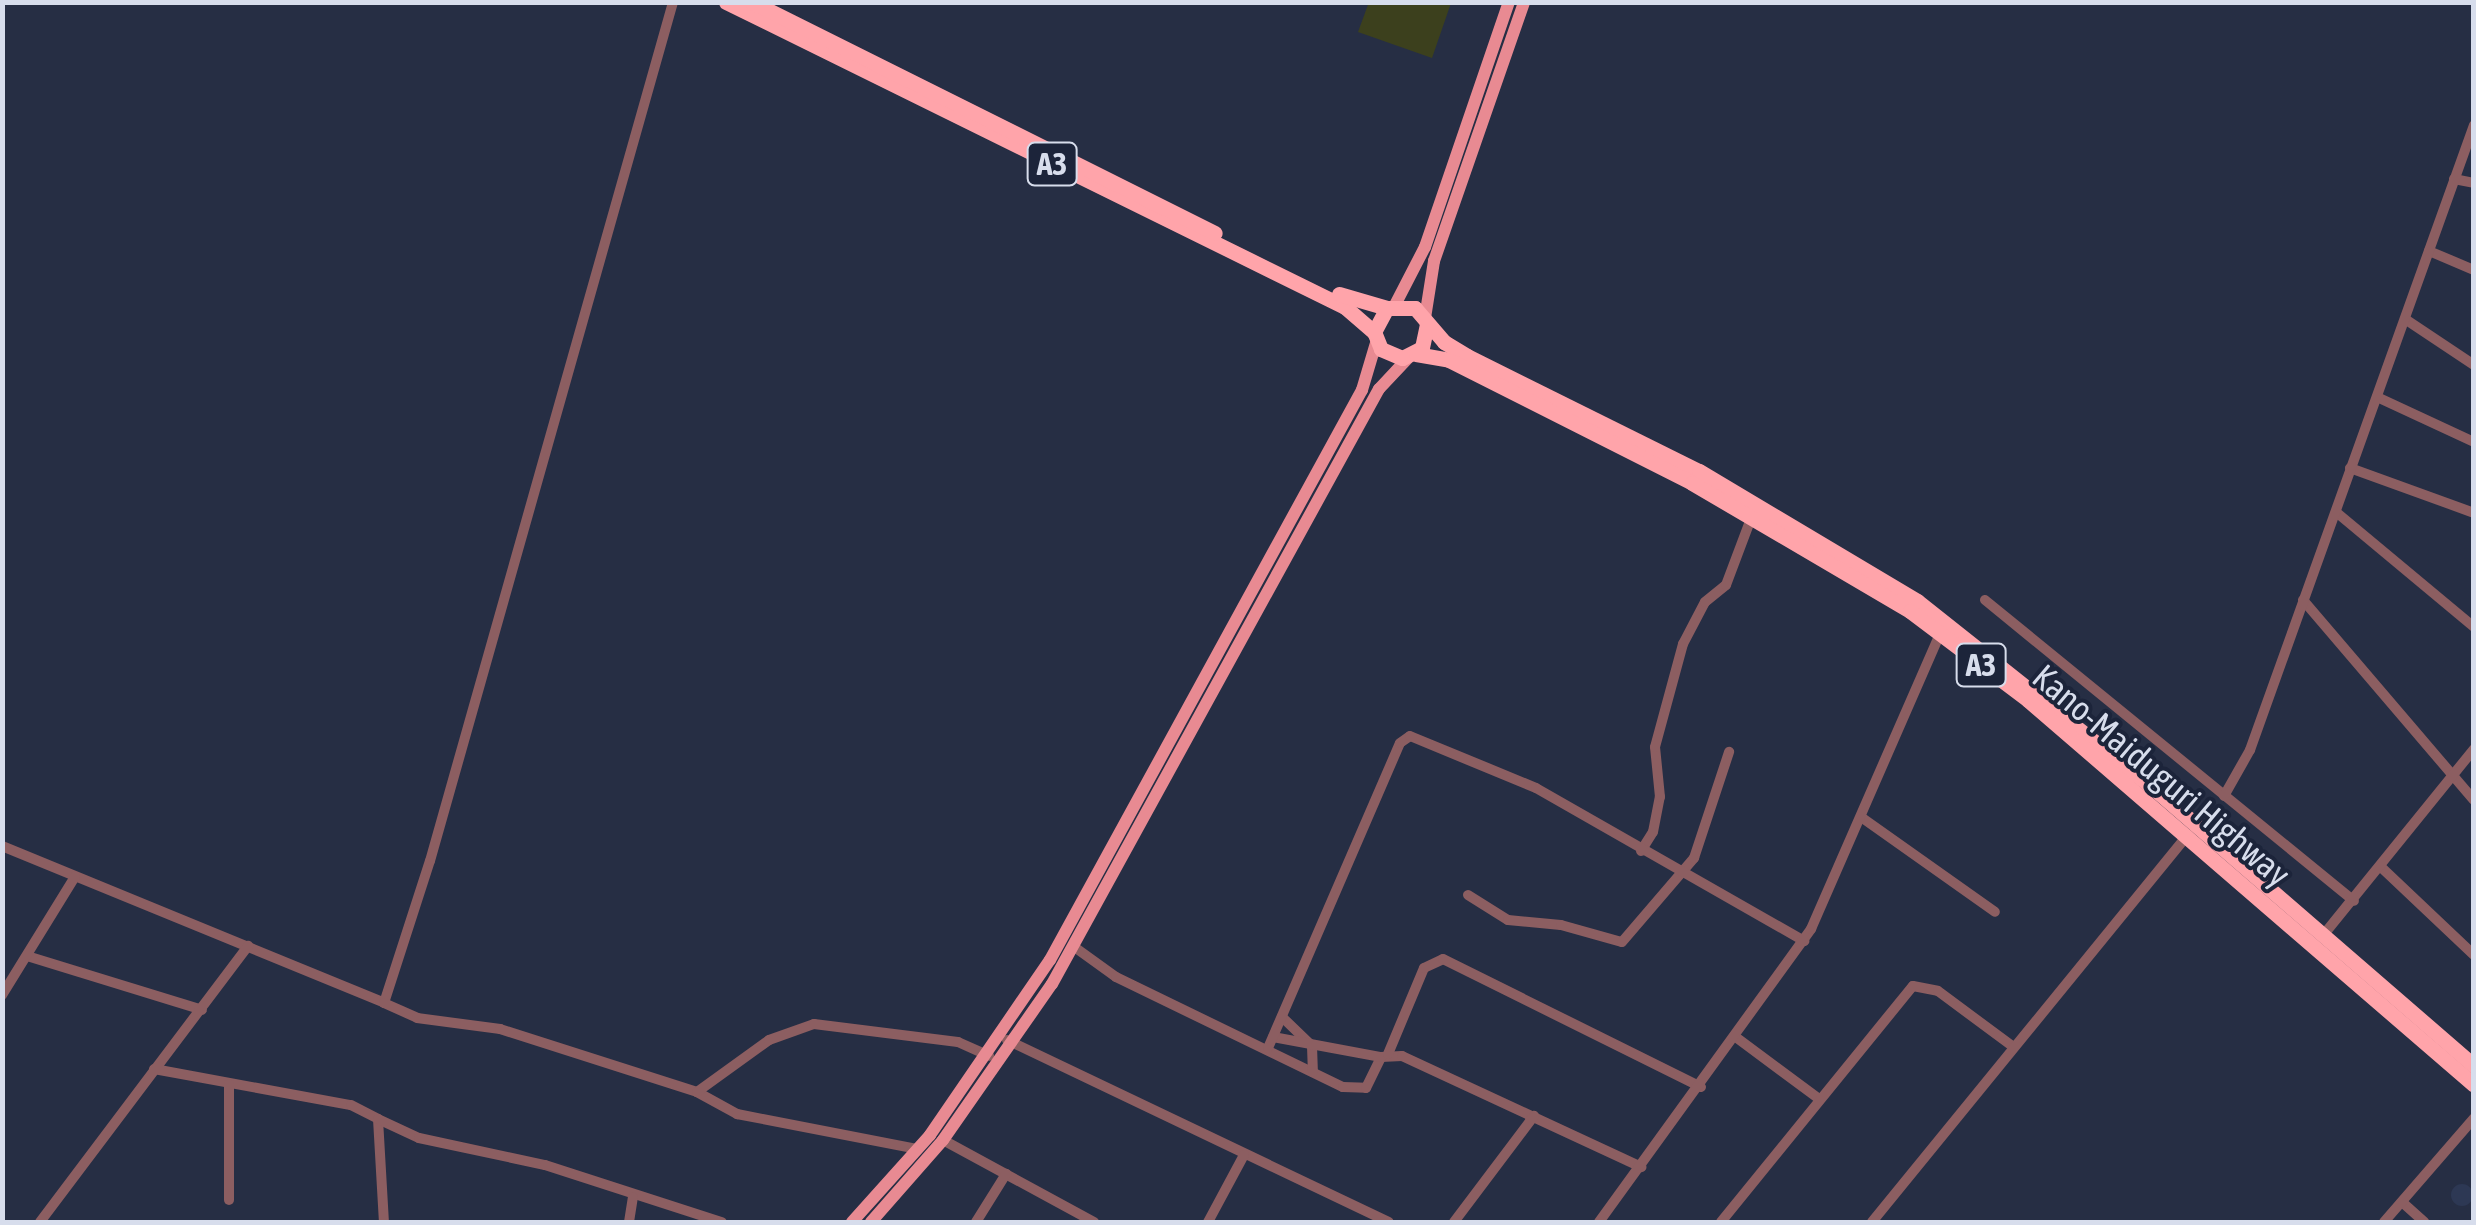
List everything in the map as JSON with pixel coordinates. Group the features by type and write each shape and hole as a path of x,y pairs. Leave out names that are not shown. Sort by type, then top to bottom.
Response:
{"highway":[{"name":"A3","path":"726,2 1345,307 1394,357 1413,355"},
{"name":"A3","path":"752,2 773,7 1339,294 1415,308 1426,321"},
{"path":"1375,337 1391,306"},
{"path":"1413,355 1426,341 1426,321"},
{"name":"Kano-Maiduguri Highway","path":"1426,321 1467,356 1699,471 1857,562 1970,639 2474,1084"},
{"name":"Kano-Maiduguri Highway","path":"1413,355 1450,360 1752,516 1940,634 2326,934 2474,1066"}],"main road":[{"path":"1391,306 1425,247 1509,2"},
{"path":"1426,321 1430,272 1524,2"},
{"path":"852,1222 917,1148 988,1056 1007,1040 1362,390 1375,337"},
{"path":"872,1222 943,1140 1073,946 1379,389 1413,355"}],"street":[{"path":"384,1002 441,824 673,2"},
{"path":"2224,796 2250,750 2474,125"},
{"path":"2454,179 2474,184"},
{"path":"2430,251 2474,270"},
{"path":"2405,319 2474,366"},
{"path":"2377,398 2474,442"},
{"path":"2350,468 2474,514"},
{"path":"2336,512 2474,627"},
{"path":"1641,851 1653,832 1660,797 1655,747 1683,644 1706,602 1726,585 1752,516"},
{"path":"1985,600 2354,900"},
{"path":"2303,600 2474,800"},
{"path":"1598,1222 1804,942 1940,634"},
{"path":"1271,1043 1400,743 1410,736 1536,788 1804,942"},
{"path":"2326,934 2474,749"},
{"path":"1468,895 1508,920 1561,924 1612,944 1643,924 1694,858 1729,752"},
{"path":"1861,818 1996,912"},
{"path":"1872,1222 2188,835"},
{"path":"2,846 418,1018 476,1031 500,1029 696,1092 737,1114 917,1148"},
{"path":"2382,868 2474,954"},
{"path":"2,995 76,878"},
{"path":"40,1222 248,946"},
{"path":"1073,946 1116,977 1271,1043 1312,1072 1343,1086 1366,1088 1424,968 1443,959 1701,1087"},
{"path":"27,956 202,1010"},
{"path":"1721,1222 1913,986 1938,991 2012,1046"},
{"path":"1282,1017 1312,1046 1312,1072"},
{"path":"696,1092 769,1040 814,1024 958,1042 988,1056"},
{"path":"1737,1038 1819,1099"},
{"path":"1007,1040 1389,1222"},
{"path":"1271,1043 1385,1055 1534,1116 1641,1167"},
{"path":"154,1069 350,1105 419,1138 545,1164 722,1222"},
{"path":"230,1084 230,1200"},
{"path":"1454,1222 1534,1116"},
{"path":"2384,1222 2474,1118"},
{"path":"378,1119 384,1222"},
{"path":"943,1140 1094,1222"},
{"path":"1208,1222 1244,1155"},
{"path":"976,1222 1006,1174"},
{"path":"629,1222 634,1196"},
{"path":"2402,1202 2424,1222"}],"shaded area":[{"path":"2462,1184 2470,1187 2470,1203 2462,1206 2454,1203 2451,1195 2454,1187"}],"green space":[{"path":"1369,2 1451,3 1432,58 1358,32"}]}
